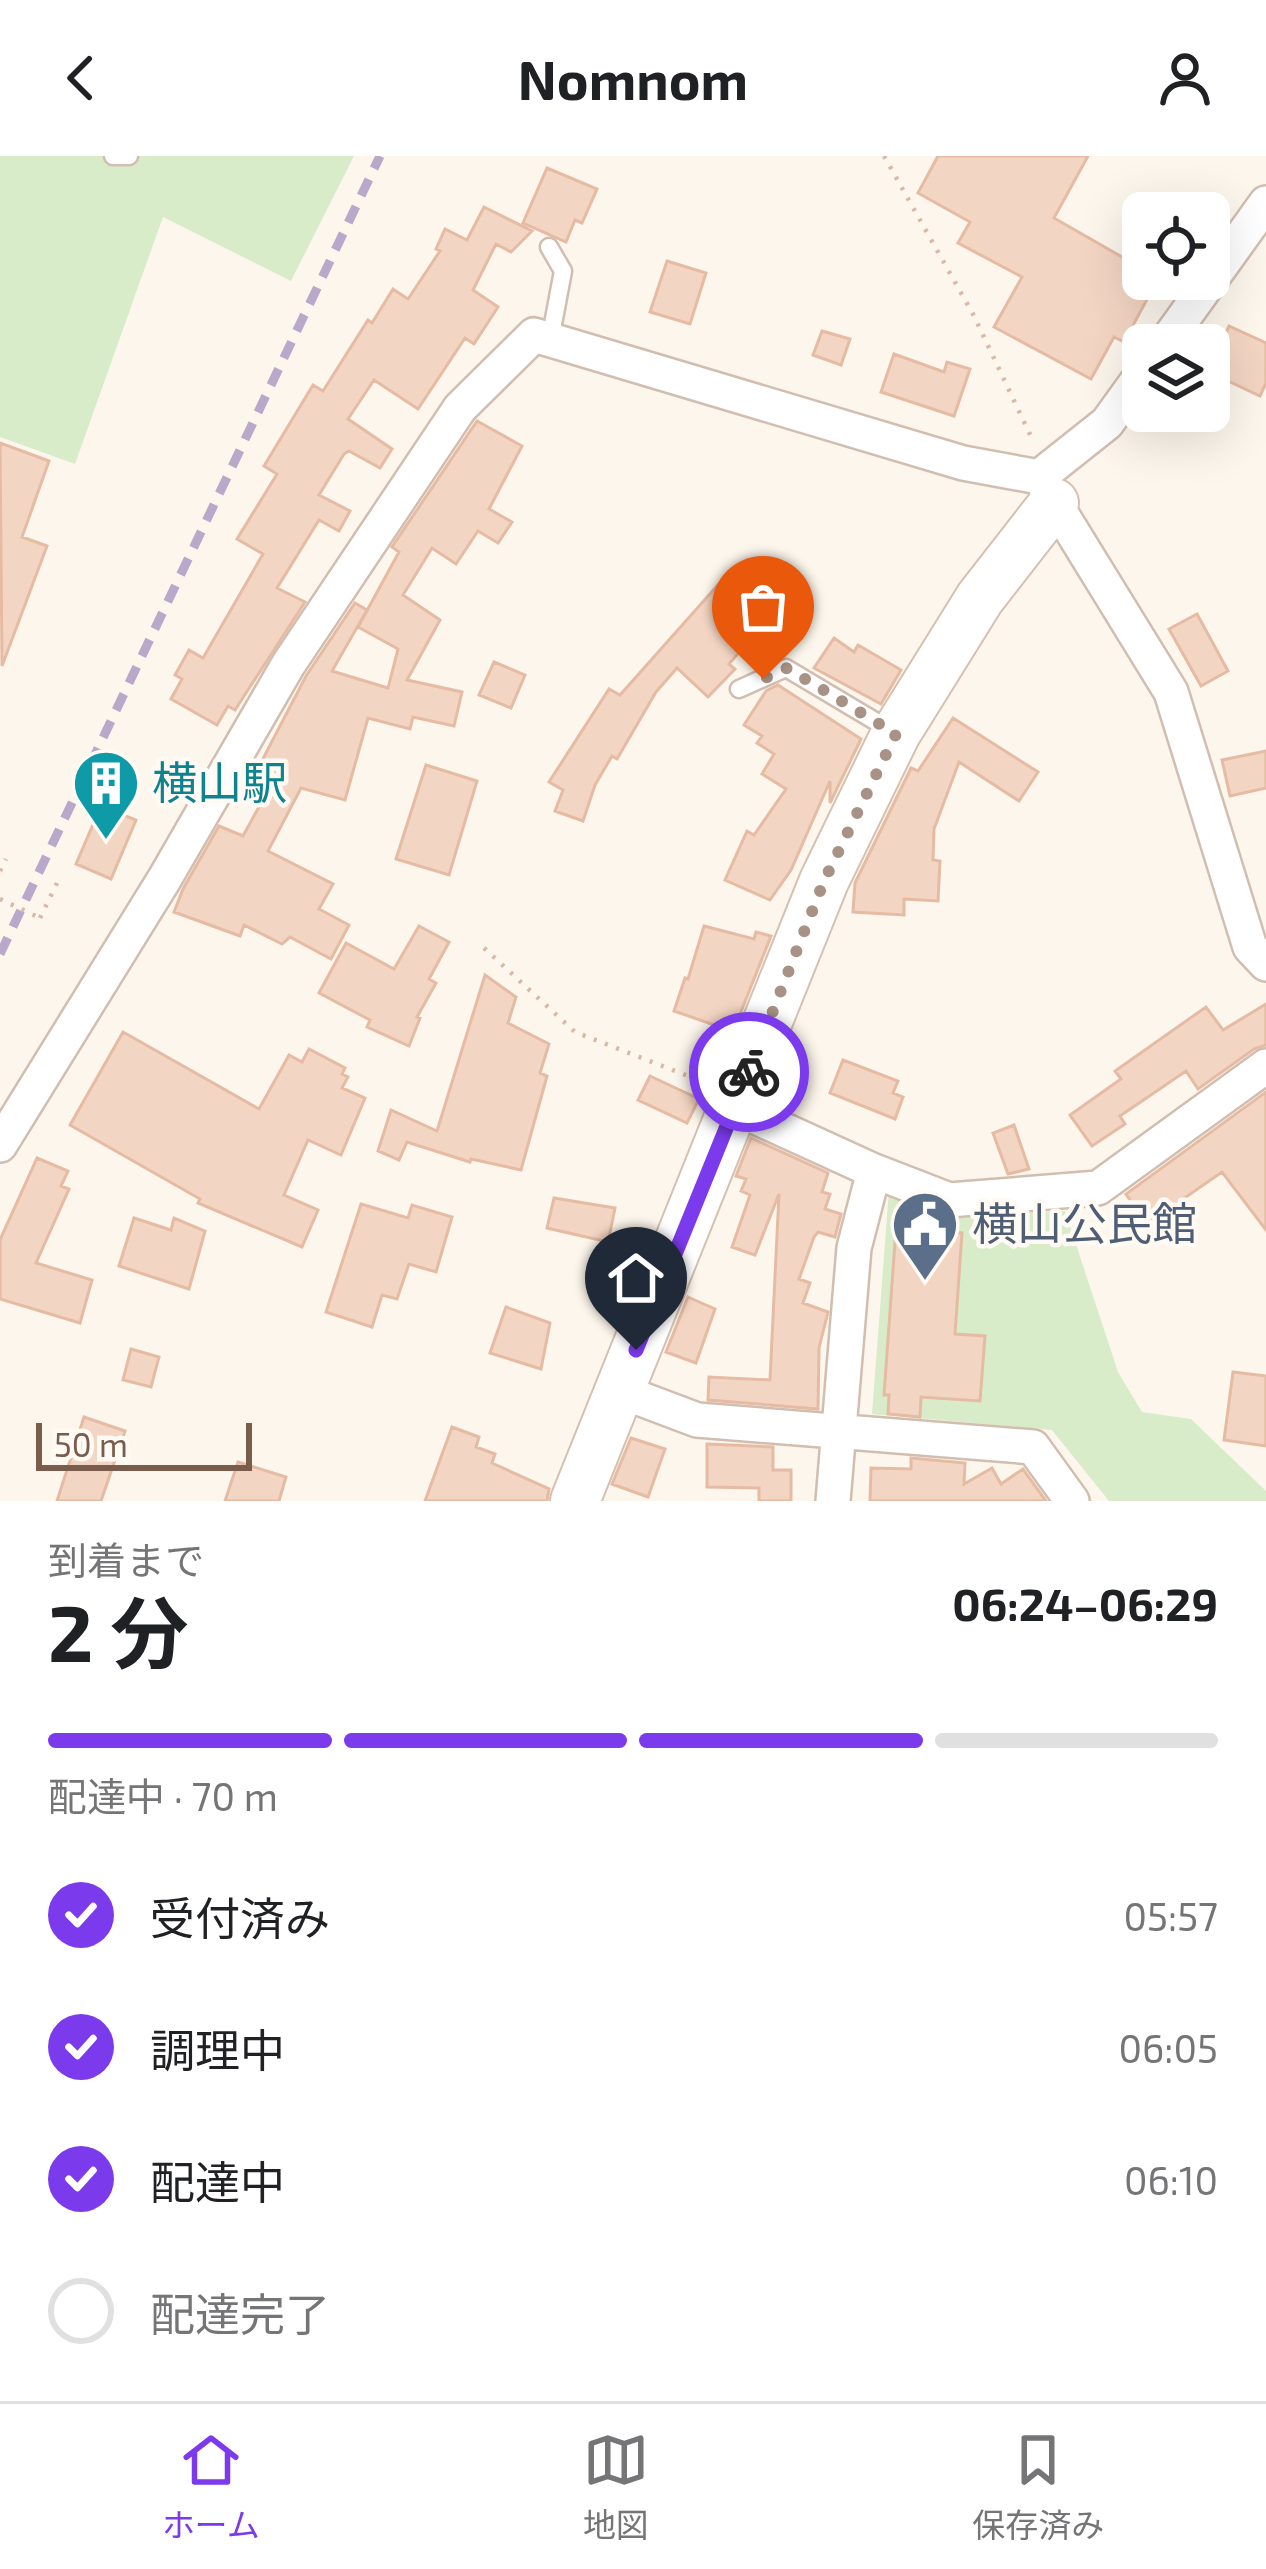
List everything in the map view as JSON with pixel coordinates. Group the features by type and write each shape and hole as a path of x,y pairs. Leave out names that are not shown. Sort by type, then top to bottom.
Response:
{"street":[{"path":"1178,324 1266,203"},
{"path":"0,1145 165,878 288,665 460,408 534,335 1046,490 1171,692 1250,946 1266,964"},
{"path":"575,1501 824,881 896,734 1046,490 1122,403"},
{"path":"738,1102 874,1172 949,1200 1098,1188 1266,1066"},
{"path":"833,1501 854,1248 874,1172"},
{"path":"620,1391 697,1420 1033,1447 1072,1501"}],"lane":[{"path":"113,156 129,156"},
{"path":"548,247 563,271 550,340"},
{"path":"739,689 787,668 896,734"}],"path":[{"path":"884,156 974,316 1034,443 1046,490"},
{"path":"0,871 6,859"},
{"path":"0,898 40,918 58,881"},
{"path":"484,948 575,1032 738,1102"}],"green space":[{"path":"0,156 354,156 291,281 163,217 75,464 0,437"},
{"path":"889,1190 952,1218 1065,1211 1118,1372 1142,1412 1191,1419 1266,1491 1266,1501 1109,1501 1052,1430 872,1414"}],"building":[{"path":"938,156 1088,156 1054,218 1122,257 1122,300 1147,300 1134,324 1122,324 1122,341 1114,337 1091,379 994,327 1022,277 958,243 970,222 918,193"},
{"path":"547,168 597,189 582,223 575,220 566,242 523,223"},
{"path":"484,207 532,231 511,252 496,244 473,290 498,307 474,344 465,338 418,409 374,380 348,419 392,449 380,468 349,451 344,454 319,495 350,511 339,531 319,520 277,588 305,602 235,710 228,706 217,725 171,699 182,679 175,675 189,650 203,658 263,554 237,539 277,474 264,466 313,385 323,391 393,289 408,299 440,251 436,249 445,229 467,240"},
{"path":"667,261 706,273 690,324 650,312"},
{"path":"1230,326 1266,343 1266,383 1260,396 1230,382"},
{"path":"822,331 850,339 841,365 813,355"},
{"path":"894,354 944,372 947,362 970,369 954,416 881,392"},
{"path":"477,421 522,446 489,509 512,522 498,543 478,531 456,564 432,548 403,595 440,620 407,680 462,692 454,726 413,717 410,729 368,718 345,800 301,788 268,851 333,884 319,909 349,925 331,959 290,937 282,944 244,925 240,936 174,912 219,826 243,836 272,783 255,774 306,676 355,603 367,610 332,671 388,688 398,649 358,627 399,552 392,547"},
{"path":"0,443 49,461 22,537 47,546 2,666"},
{"path":"724,578 770,616 729,664 735,669 708,697 677,668 656,692 617,759 612,756 595,785 583,821 555,811 563,790 549,782 609,689 620,695"},
{"path":"1197,614 1228,671 1201,686 1169,629"},
{"path":"834,638 854,652 858,645 901,670 881,704 814,668"},
{"path":"494,662 525,675 511,708 479,695"},
{"path":"778,685 861,739 830,803 830,781 791,870 770,900 725,880 747,831 754,835 786,789 762,774 774,754 757,743 762,736 744,725 766,691"},
{"path":"953,718 1038,772 1019,801 959,762 934,829 933,860 940,861 938,901 904,899 904,915 853,912 855,883 911,768 918,771"},
{"path":"1266,751 1266,788 1230,796 1222,760"},
{"path":"426,765 477,781 449,875 396,859"},
{"name":"横山駅","path":"101,806 136,820 111,879 76,864"},
{"path":"419,926 449,942 429,979 436,983 417,1017 409,1046 367,1027 370,1020 319,993 346,943 394,969"},
{"path":"704,926 754,939 756,932 771,936 727,1047 718,1044 723,1028 674,1011"},
{"path":"485,975 516,997 508,1023 549,1044 540,1073 547,1076 521,1170 470,1162 407,1142 399,1160 378,1151 391,1110 437,1131"},
{"path":"1266,1004 1266,1045 1198,1089 1186,1071 1120,1116 1125,1124 1092,1146 1070,1115 1121,1079 1115,1071 1206,1007 1223,1030"},
{"path":"123,1032 259,1109 289,1055 302,1062 309,1049 345,1068 342,1074 348,1077 342,1088 365,1098 341,1155 308,1140 284,1195 318,1210 302,1247 198,1203 200,1199 70,1125"},
{"path":"843,1060 898,1081 893,1093 903,1097 895,1119 830,1093"},
{"path":"650,1076 699,1099 687,1123 638,1100"},
{"path":"1266,1092 1266,1230 1222,1172 1147,1224 1126,1194"},
{"path":"1014,1125 1029,1169 1008,1174 993,1133"},
{"path":"751,1138 828,1173 822,1192 830,1194 825,1209 841,1214 835,1237 818,1232 814,1237 799,1279 810,1283 803,1303 828,1312 819,1348 818,1409 708,1400 709,1377 770,1380 779,1194 755,1255 732,1247 750,1195 741,1191 746,1179 736,1176"},
{"path":"37,1158 68,1171 61,1186 69,1189 36,1263 92,1280 80,1323 0,1299 0,1240"},
{"path":"554,1198 615,1208 608,1242 547,1228"},
{"path":"361,1204 408,1218 412,1205 452,1217 436,1272 409,1264 397,1299 382,1295 372,1327 326,1312"},
{"path":"134,1218 171,1230 174,1218 205,1231 189,1289 119,1266"},
{"name":"横山公民館","path":"896,1228 962,1233 955,1334 985,1336 980,1401 921,1397 920,1417 888,1414 889,1395 884,1395"},
{"path":"597,1249 643,1254 634,1278 594,1274"},
{"path":"688,1297 715,1309 696,1363 666,1352"},
{"path":"506,1307 550,1323 541,1369 490,1353"},
{"path":"131,1349 159,1357 151,1387 123,1380"},
{"path":"1233,1372 1266,1376 1266,1446 1224,1440"},
{"path":"84,1417 125,1431 101,1501 57,1501"},
{"path":"452,1427 479,1437 476,1447 495,1454 492,1463 549,1489 547,1501 425,1501"},
{"path":"631,1438 665,1449 648,1497 612,1484"},
{"path":"707,1444 773,1447 773,1470 791,1470 791,1501 759,1501 759,1488 707,1487"},
{"path":"911,1458 965,1463 964,1484 992,1468 1001,1484 1023,1469 1046,1501 870,1501 871,1468 911,1469"},
{"path":"238,1462 286,1477 279,1501 225,1501"}],"railway":[{"path":"0,954 380,156"}],"way so far":[{"path":"749,1072 824,881 896,734 787,668 763,679"}],"place":[{"name":"横山駅","path":"106,842"},
{"name":"横山公民館","path":"925,1283"}],"route":[{"path":"636,1350 749,1072"}]}
